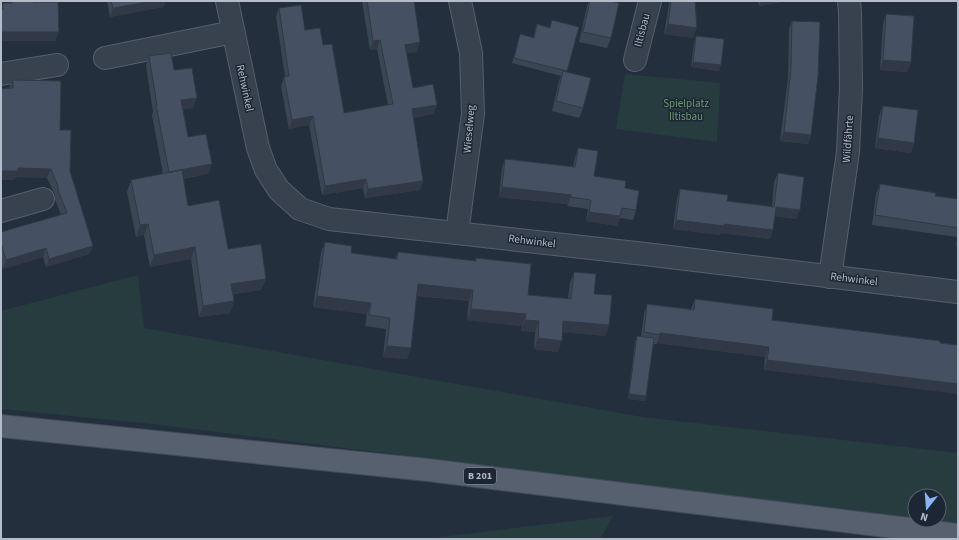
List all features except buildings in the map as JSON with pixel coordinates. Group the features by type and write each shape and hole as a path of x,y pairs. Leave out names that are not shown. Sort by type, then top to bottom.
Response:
{"main road":[{"name":"B 201","path":"1,426 428,470 958,535"}],"street":[{"name":"Rehwinkel","path":"227,1 258,148 266,170 279,190 300,209 329,219 958,292"},
{"name":"Wieselweg","path":"457,233 473,114 471,52 460,1"},
{"name":"Iltisbau","path":"635,60 650,1"},
{"name":"Wildfährte","path":"830,277 848,152 851,88 849,1"},
{"path":"104,58 233,32"},
{"path":"1,74 57,65"},
{"path":"1,211 43,199"}],"green space":[{"name":"Spielplatz Iltisbau","path":"625,74 720,83 717,142 616,129"},
{"path":"138,275 144,328 642,417 958,453 958,525 947,524 947,488 907,488 907,518 152,424 1,409 1,311"},
{"path":"613,516 600,539 425,539"}]}
